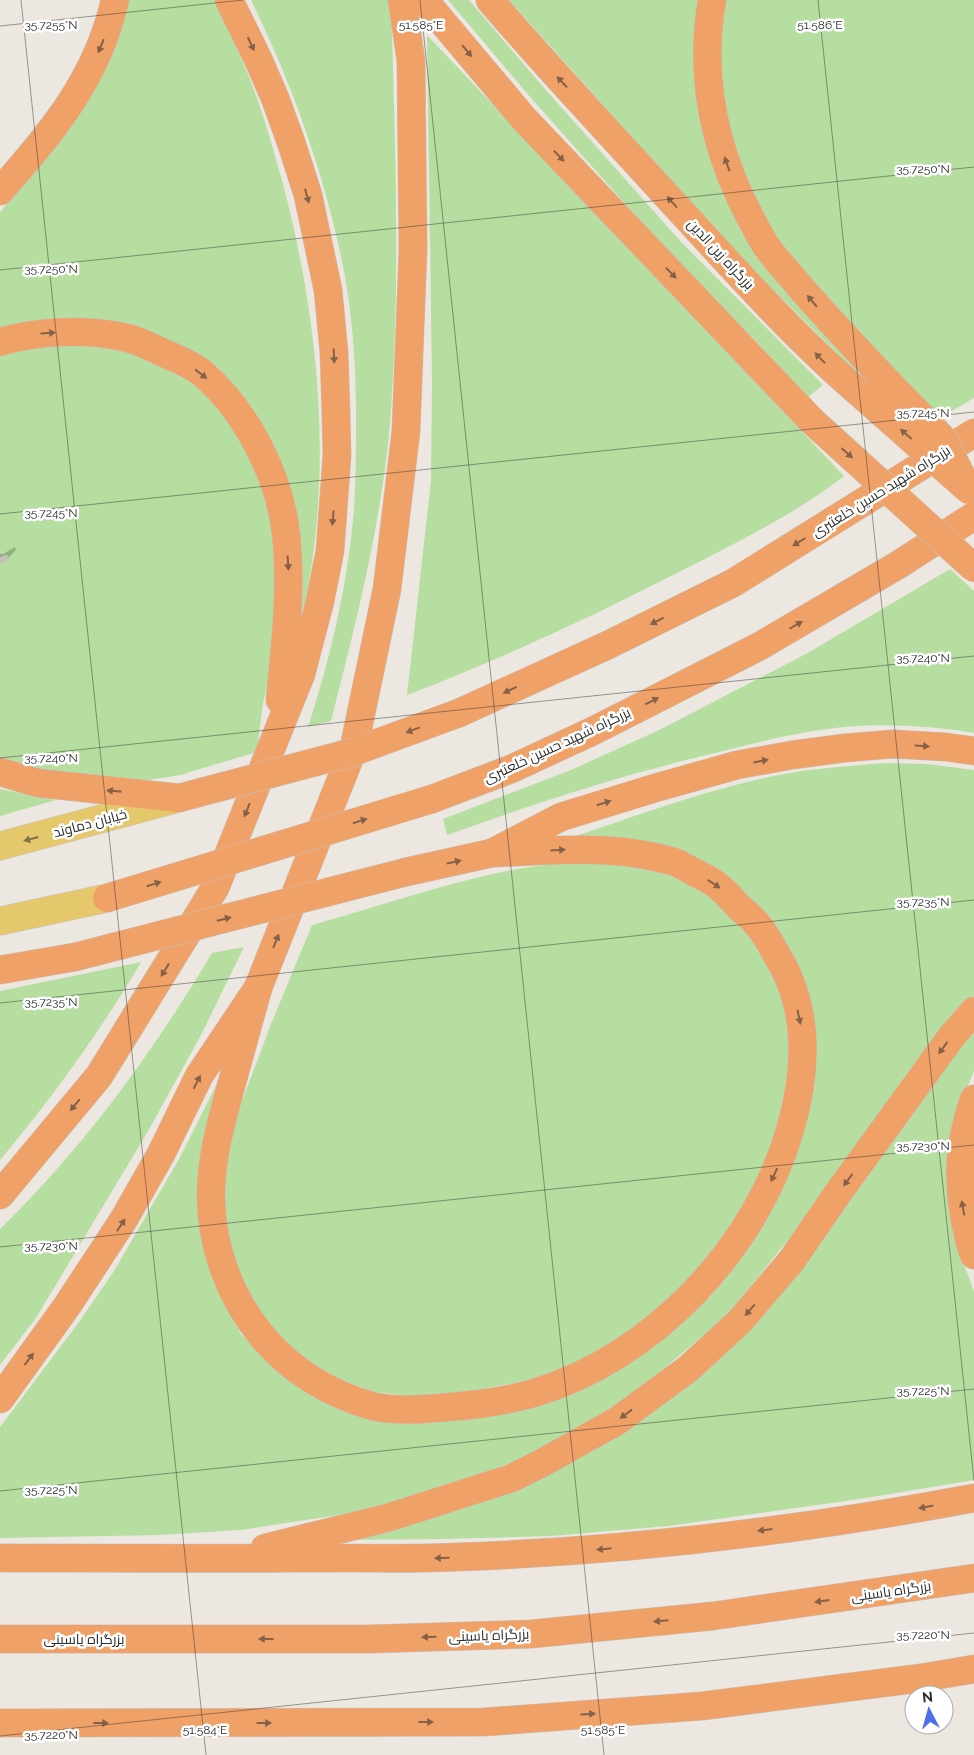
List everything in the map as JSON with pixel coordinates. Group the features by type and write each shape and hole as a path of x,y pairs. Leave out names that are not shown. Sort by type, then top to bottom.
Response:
{"highway":[{"path":"0,190 43,141 73,101 93,66 109,25 115,0"},
{"path":"0,1195 100,1076 216,888 301,674 320,601 330,551 337,455 334,352 328,290 308,195 275,98 230,0"},
{"path":"0,970 75,957 406,872 492,853 577,849 630,852 675,862 716,884 758,925 784,968 795,999 802,1035 803,1070 798,1102 788,1140 775,1173 728,1254 681,1306 654,1329 617,1356 580,1375 536,1393 488,1404 410,1409 374,1407 331,1391 301,1374 276,1352 255,1328 236,1296 223,1268 213,1234 211,1199 212,1170 217,1137 258,988 354,747 387,589 406,431 413,250 411,60 402,0"},
{"path":"424,0 525,120 811,420 974,568"},
{"name":"بزرگراه زین الدین","path":"490,0 730,264 830,367 972,492"},
{"path":"712,0 706,60 709,94 718,139 738,194 766,247 828,320 943,440 972,492"},
{"path":"0,342 47,333 90,333 127,338 179,360 202,373 247,425 274,483 286,533 289,593 278,733"},
{"name":"بزرگراه شهید حسین خلعتبری","path":"179,798 353,752 458,713 608,645 733,583 974,433"},
{"name":"بزرگراه شهید حسین خلعتبری","path":"107,898 432,799 511,769 593,731 760,646 898,565 974,516"},
{"path":"492,853 561,817 737,765 792,755 892,744 946,747 974,751"},
{"path":"0,772 38,783 179,798"},
{"path":"0,1399 67,1306 124,1219 161,1154 199,1076 258,988"},
{"path":"222,1560 387,1518 512,1478 617,1421 672,1381 688,1369 740,1321 792,1260 946,1044 974,1011"},
{"path":"974,1099 966,1122 959,1164 962,1202 970,1245 974,1255"},
{"path":"0,1558 222,1560 456,1557 593,1550 868,1517 974,1498"},
{"name":"بزرگراه یاسینی","path":"0,1639 369,1639 531,1634 713,1616 974,1578"},
{"path":"0,1724 484,1722 702,1706 921,1678 974,1669"}],"main road":[{"name":"خیابان دماوند","path":"0,846 179,798"},
{"path":"0,921 107,898"}],"green space":[{"path":"125,0 214,0 245,67 270,137 283,184 306,289 318,397 320,452 318,506 313,559 303,612 291,504 182,351 0,330 0,212 35,171"},
{"path":"251,0 391,0 396,265 393,371 386,462 367,574 331,721 308,727 331,646 348,564 355,497 356,394 353,335 341,256 325,190 292,94"},
{"path":"448,0 469,0 545,89 682,243 823,385 808,397 758,343 683,268 531,98"},
{"path":"509,0 700,0 695,31 694,62 703,124 783,285 829,340 932,442 882,398 735,252"},
{"path":"721,0 974,0 974,398 934,421 830,310 764,223 723,119 717,25"},
{"path":"427,35 844,476 806,503 766,527 649,587 512,652 407,695 431,480 432,381"},
{"path":"102,343 167,364 206,391 245,441 273,518 278,597 268,683 263,703 257,752 180,775 149,780 118,782 0,765 0,349"},
{"path":"950,569 974,591 974,733 926,727 876,725 794,734 677,762 611,781 545,801 447,835 443,819 571,770 659,730 806,654"},
{"path":"886,763 927,764 974,770 974,996 947,1021 796,1230 728,1314 647,1383 612,1409 574,1431 510,1463 402,1501 351,1513 241,1530 160,1535 0,1538 0,1427 79,1322 114,1271 179,1159 228,1062 205,1249 211,1275 222,1300 241,1334 266,1360 326,1402 575,1392 637,1358 710,1297 769,1215 789,1167 814,1078 750,900 567,839 672,804 752,781 832,767"},
{"path":"0,789 56,800 0,816"},
{"path":"591,861 660,870 709,895 753,939 772,970 790,1023 791,1077 776,1144 724,1243 685,1286 650,1317 614,1341 575,1363 544,1376 457,1394 410,1396 374,1392 341,1380 298,1358 274,1337 232,1262 220,1208 233,1125 271,1024 312,925 485,876 555,864"},
{"path":"244,947 200,1037 147,1133 36,1318 0,1365 0,1229 60,1165 115,1098 141,1063 212,953"},
{"path":"141,962 75,1064 0,1160 0,991"},
{"path":"974,1027 974,1071 959,1108 960,1253 974,1292 974,1480 860,1499 668,1526 552,1536 345,1540 675,1393"}],"building":[{"path":"6,555 9,559 0,564 0,558"}]}
